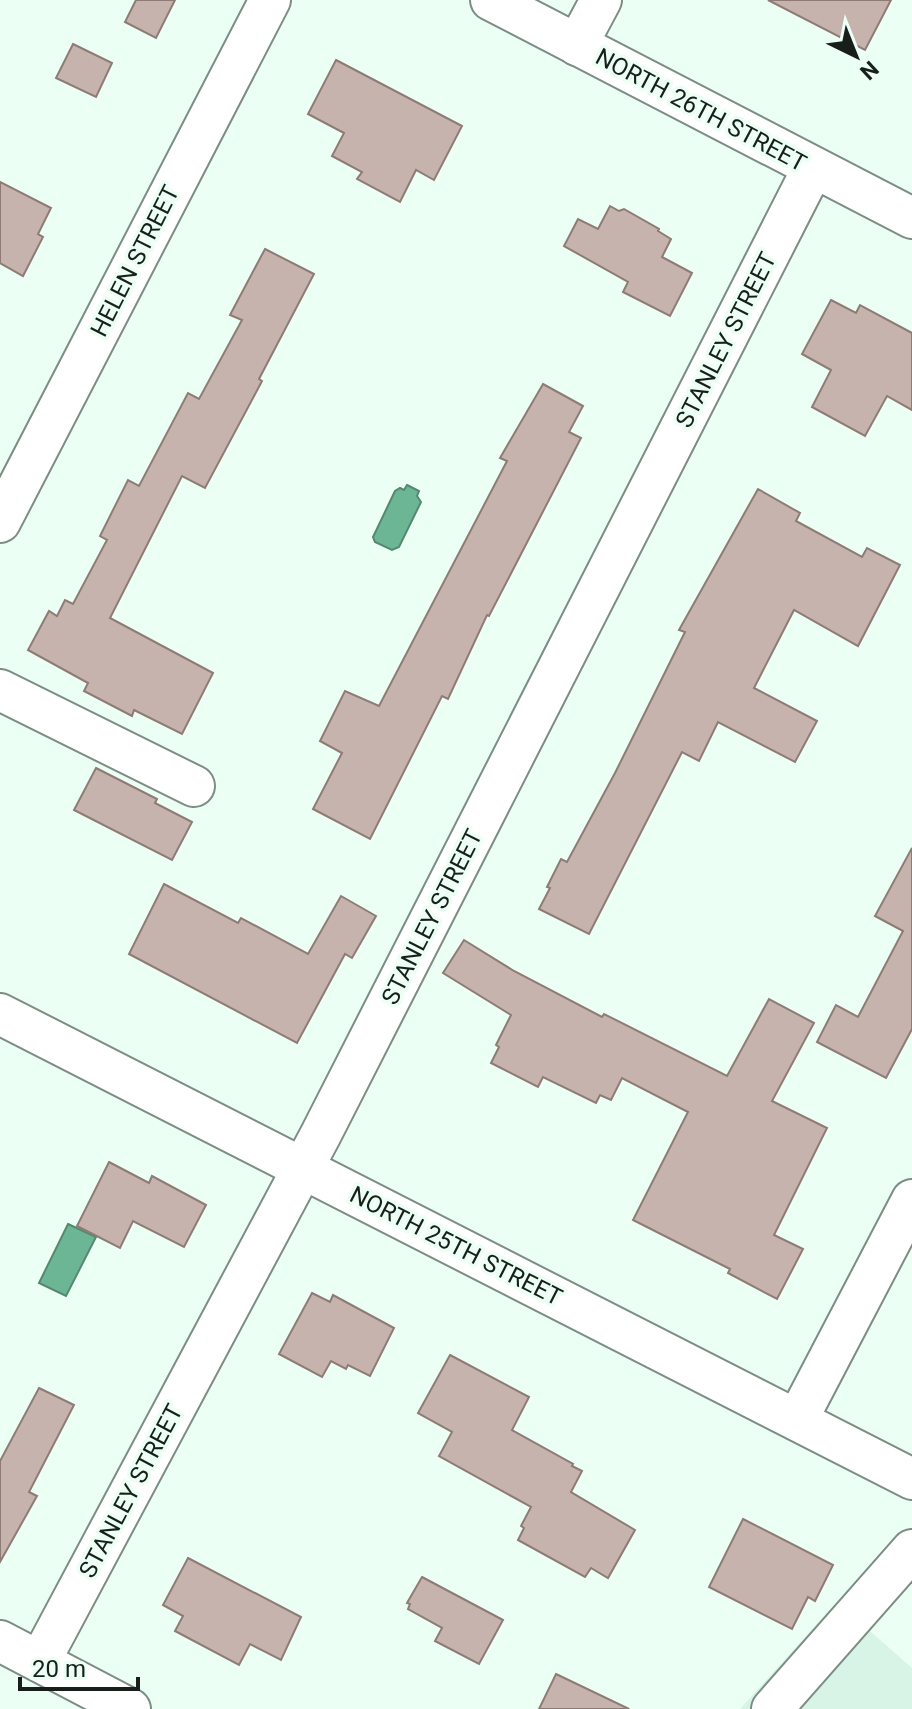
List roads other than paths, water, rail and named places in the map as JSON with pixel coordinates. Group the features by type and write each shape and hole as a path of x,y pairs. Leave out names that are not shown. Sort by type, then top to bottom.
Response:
{"street":[{"name":"HELEN STREET","path":"0,522 270,0"},
{"name":"NORTH 26TH STREET","path":"491,0 912,218"},
{"path":"577,45 601,0"},
{"name":"STANLEY STREET","path":"40,1661 303,1167 813,168"},
{"path":"0,690 194,786"},
{"name":"NORTH 25TH STREET","path":"0,1014 912,1479"},
{"path":"797,1420 912,1200"},
{"path":"772,1709 912,1550"},
{"path":"0,1641 130,1709"}]}
